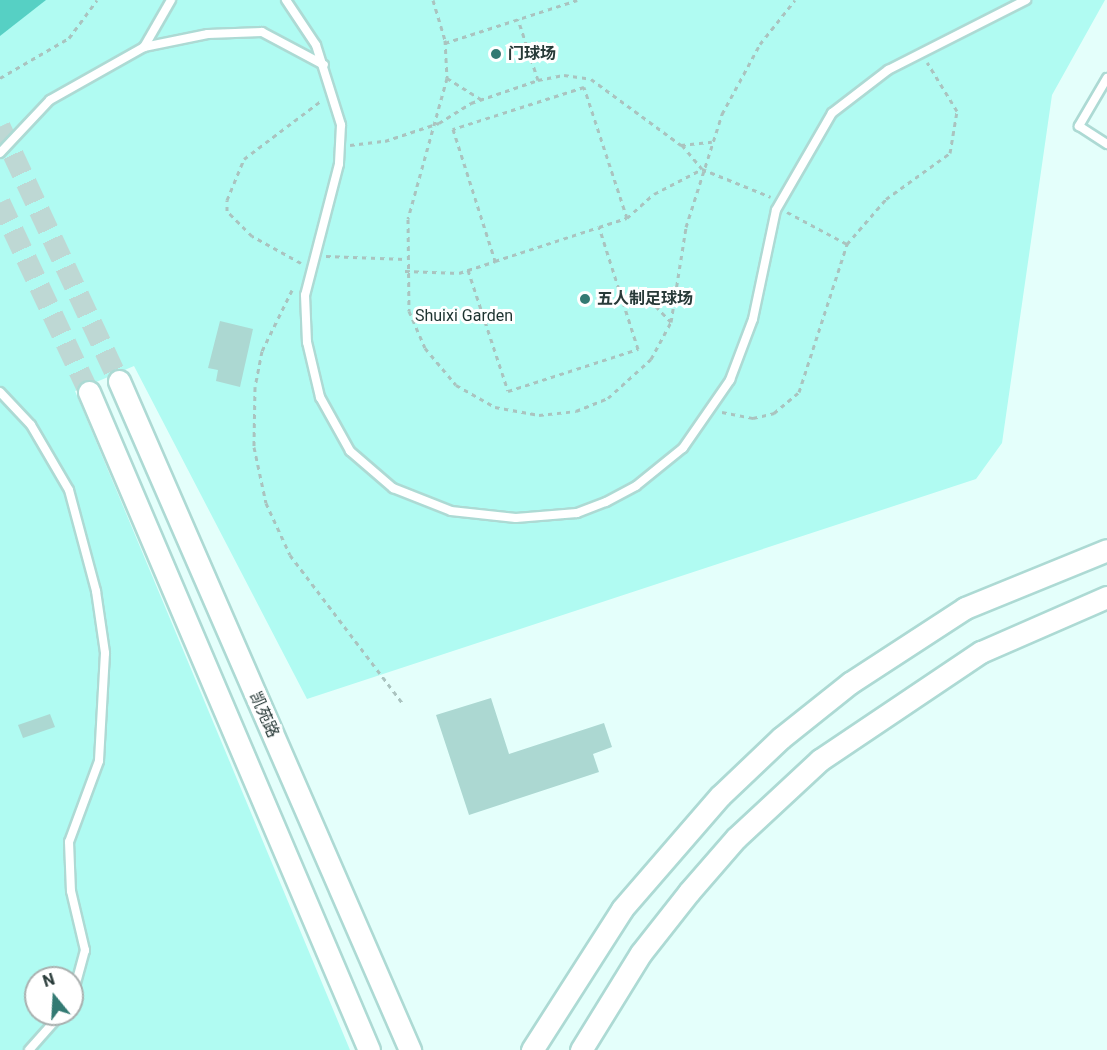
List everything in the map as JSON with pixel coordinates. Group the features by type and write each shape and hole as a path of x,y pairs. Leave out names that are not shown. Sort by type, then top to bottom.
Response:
{"main road":[{"name":"凯苑路","path":"119,381 410,1050"},
{"name":"凯苑路","path":"89,392 369,1050"},
{"path":"532,1050 622,909 720,796 781,738 850,683 965,608 1075,560 1107,550"},
{"path":"1075,560 1107,558"},
{"path":"581,1050 641,952 689,892 736,838 820,760 963,662 1101,601"}],"lane":[{"path":"144,47 171,0"},
{"path":"286,0 309,31 324,65 334,95 341,145 309,268 307,342 333,425 370,472 419,501 480,516 577,513 660,469 715,409 744,349 779,204 832,113 860,88 920,53 1026,0"},
{"path":"0,153 50,100 144,47 208,34 262,32 324,65"},
{"path":"1107,78 1079,126 1107,144"},
{"path":"0,392 31,425 69,490 96,591 105,653 99,761 69,842 71,891 85,950 81,966"},
{"path":"29,1050 50,1026"}],"path":[{"path":"0,78 69,38 98,0"},
{"path":"433,0 445,43 447,78 439,123 412,198 405,271 416,331 444,375 470,395 509,411 576,411 608,398 643,371 671,322 680,257 702,169 712,142 749,61 795,0"},
{"path":"445,43 577,0"},
{"path":"518,19 538,80"},
{"path":"715,409 753,418 774,413 800,392 847,244 886,199 950,153 957,111 920,53"},
{"path":"341,145 386,141 439,123 483,99 538,80 564,75 591,79 681,145 702,169 746,183 816,231 847,244"},
{"path":"447,78 483,99"},
{"path":"495,261 453,129 584,87 627,218"},
{"path":"334,95 308,106 244,159 226,200 227,212 252,236 309,268 276,316 262,351 252,412 259,474 290,555 403,704"},
{"path":"681,145 712,142"},
{"path":"405,271 468,270 627,218 654,194 702,169"},
{"path":"468,270 508,391 638,348 599,227"},
{"path":"312,255 364,253 405,260"},
{"path":"620,293 644,293 671,322"}],"green space":[{"name":"Shuixi Garden","path":"0,0 1105,0 1052,95 1002,443 976,479 307,699 134,366 75,391 350,1050 0,1050"}],"shaded area":[{"path":"0,0 46,0 0,36"}],"building":[{"path":"220,321 253,329 240,387 216,381 218,370 208,368"},
{"path":"491,698 509,754 604,723 612,747 593,754 599,772 469,815 436,715"},
{"path":"50,714 55,727 23,738 18,725"}],"tunnel":[{"path":"0,126 119,381"},
{"path":"0,202 89,392"}],"place":[{"name":"‌门球场‌","path":"496,54"},
{"name":"五人制足球场","path":"585,299"}]}
